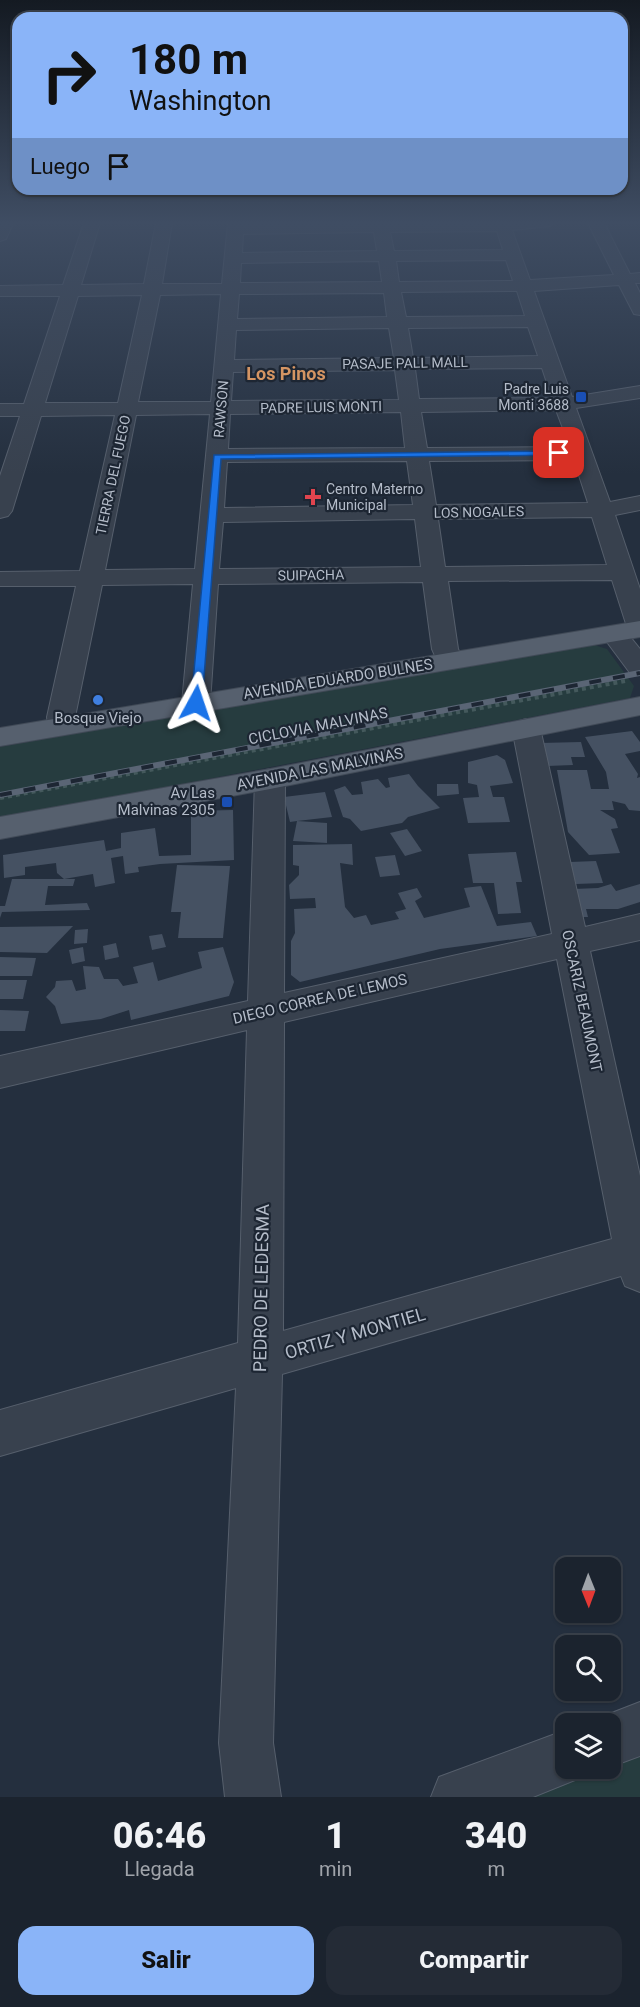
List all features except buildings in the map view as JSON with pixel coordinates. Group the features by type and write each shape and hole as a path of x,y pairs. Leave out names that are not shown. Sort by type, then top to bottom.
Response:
{"main road":[{"name":"AVENIDA EDUARDO BULNES","path":"0,737 631,630"},
{"name":"AVENIDA LAS MALVINAS","path":"0,828 270,779 526,728 636,685"}],"street":[{"path":"0,511 65,307"},
{"name":"TIERRA DEL FUEGO","path":"62,726 61,717 148,307"},
{"name":"RAWSON","path":"196,703 231,307"},
{"path":"396,307 433,573 445,649 450,661"},
{"path":"532,307 583,453 621,572 631,630 636,685"},
{"path":"229,325 536,321"},
{"name":"PASAJE PALL MALL","path":"225,366 550,362"},
{"name":"PADRE LUIS MONTI","path":"0,410 564,404 640,392"},
{"path":"217,456 583,453"},
{"path":"602,510 640,503"},
{"name":"LOS NOGALES","path":"213,515 602,510"},
{"name":"SUIPACHA","path":"0,579 621,572"},
{"name":"OSCARIZ BEAUMONT","path":"526,728 570,944 639,1259"},
{"name":"PEDRO DE LEDESMA","path":"253,1797 246,1743 260,1360 270,779"},
{"name":"DIEGO CORREA DE LEMOS","path":"0,1072 640,927"},
{"name":"ORTIZ Y MONTIEL","path":"0,1432 639,1259"},
{"path":"621,1736 640,1729"},
{"path":"459,1797 555,1761"}],"path":[{"name":"CICLOVIA MALVINAS","path":"0,798 636,685"}],"green space":[{"path":"588,643 607,649 634,686 630,698 0,819 0,747"},
{"path":"640,1756 640,1797 528,1797 579,1779 621,1779 621,1763"}],"railway":[{"path":"0,795 640,673"}],"place":[{"name":"Padre Luis Monti 3688","path":"581,397"},
{"name":"Centro Materno Municipal","path":"313,497"},
{"name":"Bosque Viejo","path":"98,700"},
{"name":"Av Las Malvinas 2305","path":"227,802"}],"district":[{"name":"Los Pinos","path":"286,373"}],"route":[{"path":"196,703 217,456 559,453"}]}
